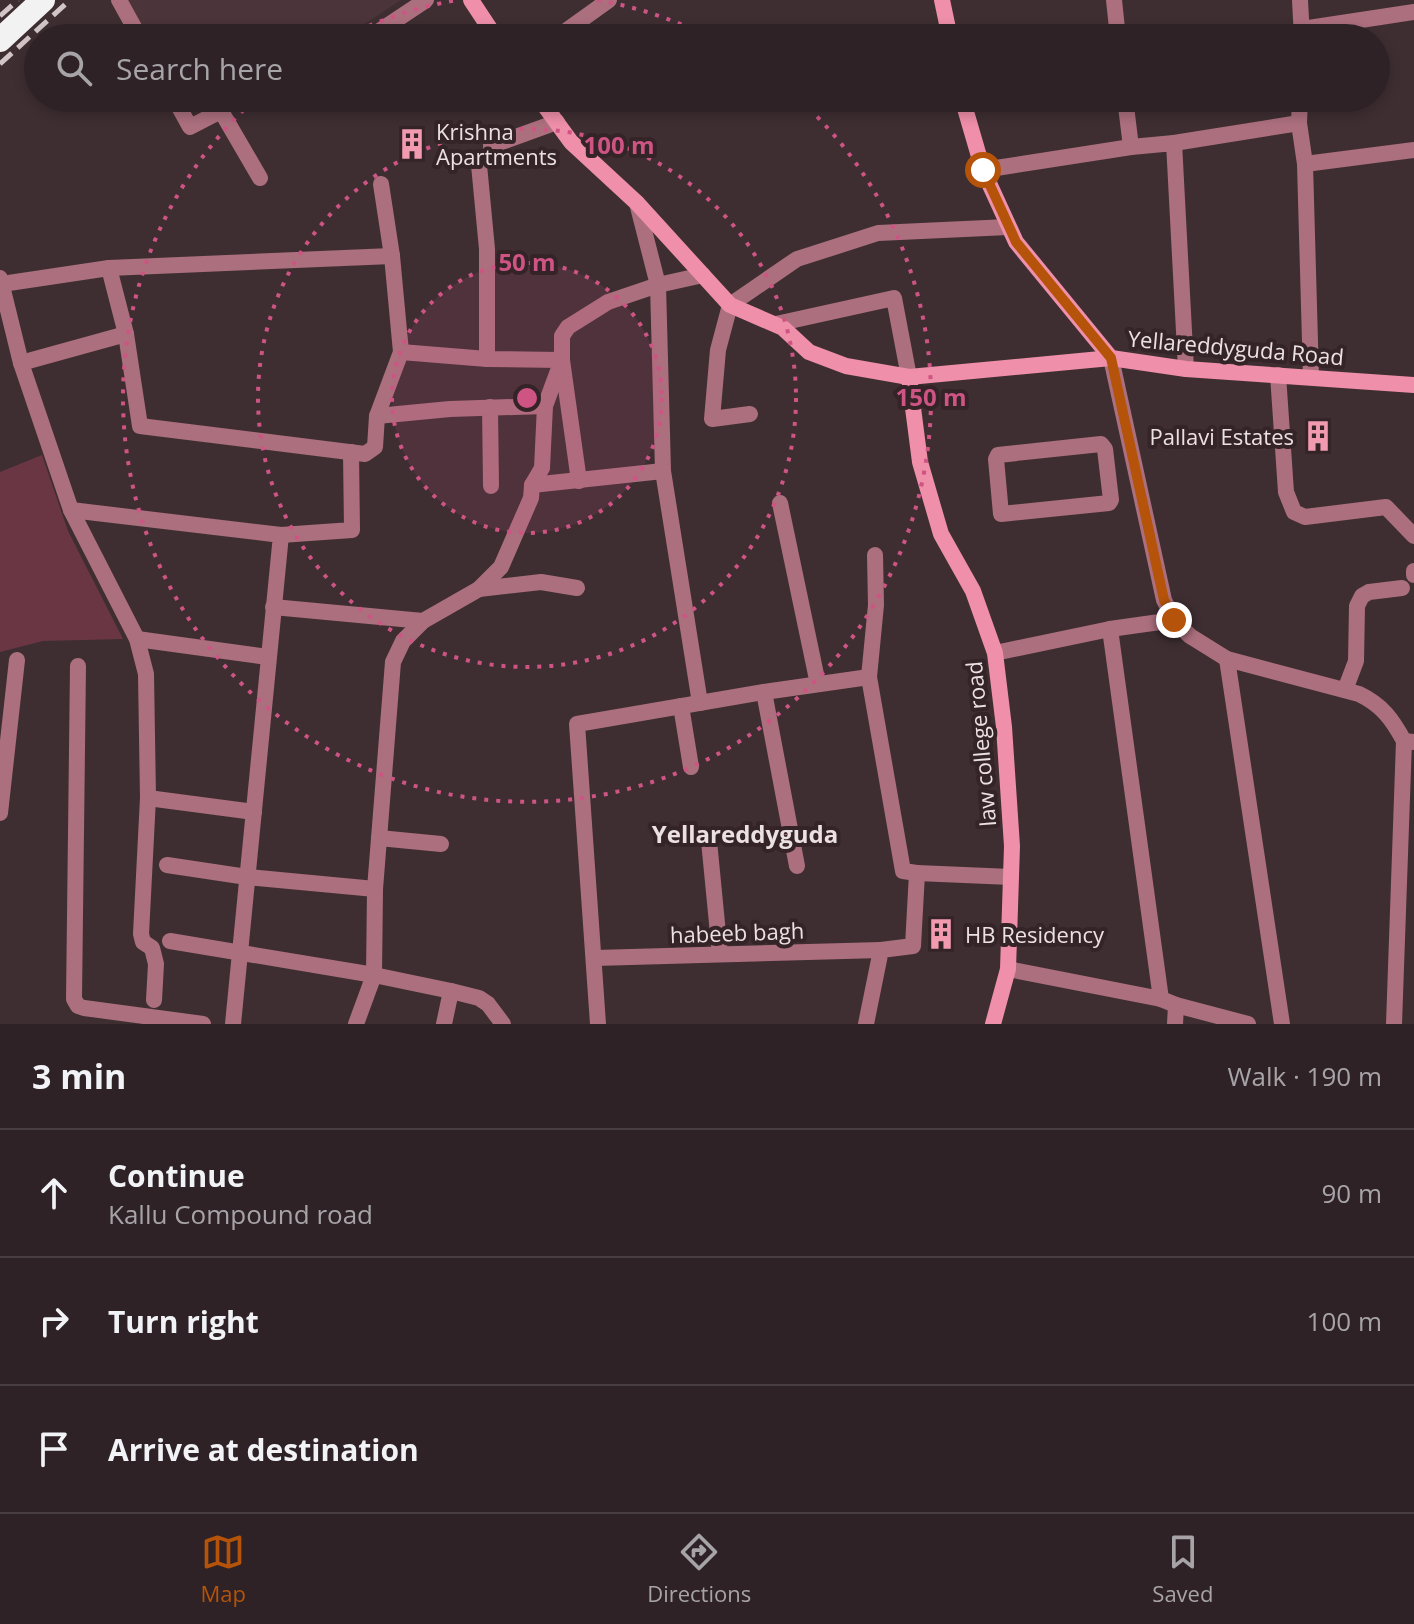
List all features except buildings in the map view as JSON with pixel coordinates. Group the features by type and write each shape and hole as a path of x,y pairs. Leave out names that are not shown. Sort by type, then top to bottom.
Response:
{"highway":[{"path":"0,40 43,0"}],"street":[{"path":"119,0 132,24"},
{"path":"390,24 426,0"},
{"path":"471,0 487,24"},
{"path":"576,24 609,0"},
{"path":"942,0 947,24"},
{"path":"1114,0 1117,24"},
{"path":"1300,0 1301,24"},
{"path":"1353,24 1414,12"},
{"path":"182,112 190,127 219,112"},
{"path":"222,112 260,178"},
{"name":"Yellareddyguda Road","path":"550,112 571,142 637,203 730,305 783,328 809,352 846,366 909,377 1111,358 1186,369 1414,385"},
{"path":"966,112 983,170 1016,242 1111,358 1164,600 1174,620 1190,636 1227,659 1375,701 1409,741 1394,1024"},
{"path":"1127,112 1131,147"},
{"path":"1299,112 1305,164 1311,377"},
{"path":"491,146 557,122"},
{"path":"983,170 1299,123"},
{"path":"1174,143 1186,369"},
{"path":"1305,164 1414,150"},
{"path":"479,165 487,249 487,359"},
{"path":"109,268 126,334 140,426 365,454 373,450 377,416 401,352 392,256 381,184"},
{"path":"637,203 658,285 663,471 700,703"},
{"path":"750,414 712,419 718,350 730,305 797,259 878,233 1008,227"},
{"path":"154,1000 156,964 152,948 143,942 141,934 148,798 146,674 137,639 71,510 21,363 1,281 109,268 392,256"},
{"path":"579,481 562,360 562,336 568,327 608,302 658,285 703,275"},
{"path":"776,324 894,298 909,377"},
{"path":"21,363 126,334"},
{"path":"401,352 487,359 562,360"},
{"path":"360,1019 374,975 375,889 393,662 403,641 423,621 479,589 501,567 531,498 532,485 542,468 545,406 562,360"},
{"path":"1278,375 1286,492 1294,512 1305,517 1389,508 1414,536"},
{"name":"law college road","path":"909,377 920,462 941,534 973,591 995,653 1004,727 1012,846 1008,969 993,1024"},
{"path":"377,416 545,406"},
{"path":"490,407 491,486"},
{"path":"1101,444 1105,447 1106,455 1111,500 1108,504 1001,514 998,455 1101,444"},
{"path":"1106,455 1131,449"},
{"path":"71,510 281,535 352,530 351,452"},
{"path":"532,485 663,471"},
{"path":"1109,483 1137,479"},
{"path":"780,503 818,684"},
{"path":"233,1024 281,535"},
{"path":"875,555 876,605 869,677 903,871 1011,877"},
{"path":"479,589 541,582 577,588"},
{"path":"1345,690 1356,661 1357,606 1362,596 1369,592 1402,588"},
{"path":"273,607 423,621"},
{"path":"995,653 1110,629 1174,620"},
{"path":"1110,629 1175,1024"},
{"path":"137,639 268,657"},
{"path":"1227,659 1282,1024"},
{"path":"0,813 17,660"},
{"path":"78,666 74,999 78,1006 84,1008 203,1024"},
{"path":"598,1024 577,724 869,677"},
{"path":"764,692 797,866"},
{"path":"681,706 691,767"},
{"path":"148,798 254,812"},
{"path":"379,838 441,844"},
{"path":"709,841 720,954"},
{"path":"167,865 247,877 375,889"},
{"name":"habeeb bagh","path":"595,958 881,950 913,946 917,873"},
{"path":"170,941 451,991 479,998 488,1004 503,1024"},
{"path":"866,1024 881,950"},
{"path":"1008,969 1169,1002 1248,1024"},
{"path":"444,1024 451,991"}],"shaded area":[{"path":"122,0 401,0 364,24 136,24"},
{"path":"42,455 68,531 123,639 43,641 0,652 0,472"}],"railway":[{"path":"0,16 18,0"},
{"path":"44,24 70,0"},
{"path":"0,64 24,42"}],"place":[{"name":"Krishna Apartments","path":"412,144"},
{"name":"Pallavi Estates","path":"1318,436"},
{"name":"HB Residency","path":"941,934"}],"district":[{"name":"Yellareddyguda","path":"745,833"}],"route":[{"path":"983,170 1016,242 1111,358 1164,600 1174,620"}]}
